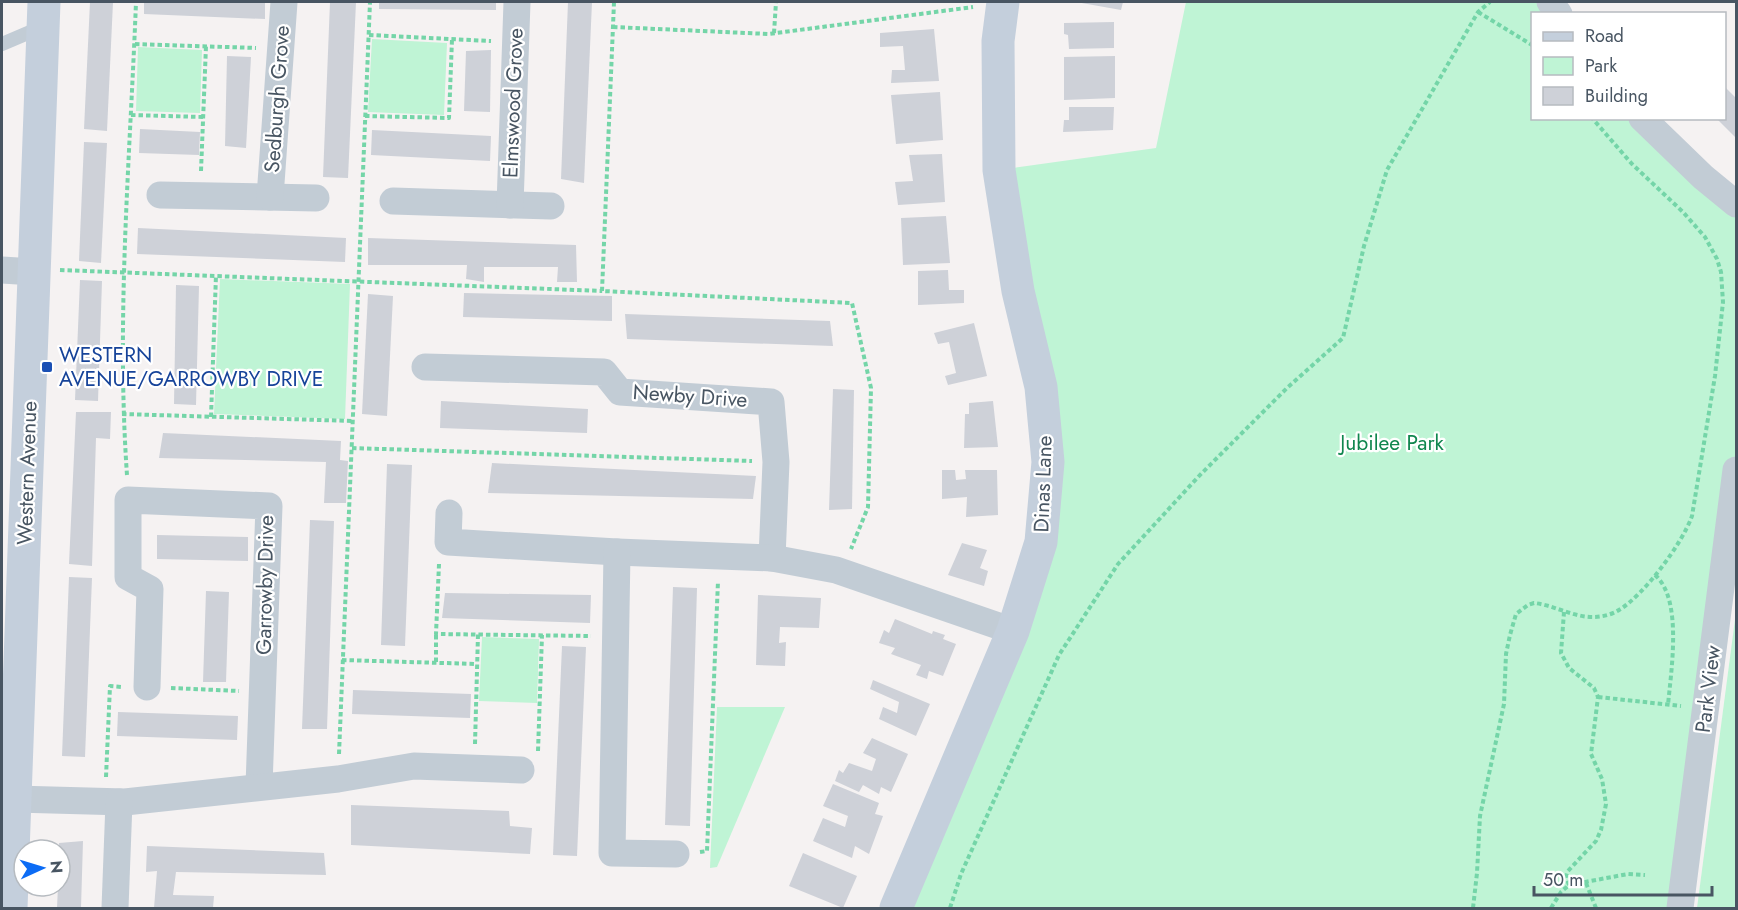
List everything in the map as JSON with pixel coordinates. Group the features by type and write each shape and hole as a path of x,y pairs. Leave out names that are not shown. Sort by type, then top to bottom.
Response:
{"street":[{"name":"Sedburgh Grove","path":"270,197 284,2"},
{"name":"Elmswood Grove","path":"510,205 517,2"},
{"name":"Dinas Lane","path":"896,909 1013,631 1041,542 1048,462 1041,387 1018,291 999,170 998,41 1002,3"},
{"name":"Western Avenue","path":"11,909 10,807 44,14"},
{"path":"1644,120 1703,177 1737,204"},
{"name":"Sedburgh Grove","path":"160,195 316,198"},
{"name":"Elmswood Grove","path":"393,201 551,206"},
{"path":"2,270 34,270"},
{"name":"Newby Drive","path":"424,367 604,372 620,392 771,402 776,462 772,558"},
{"name":"Park View","path":"1680,909 1737,470"},
{"path":"128,500 128,577 150,589 147,687"},
{"name":"Garrowby Drive","path":"128,500 269,506 259,786"},
{"path":"449,513 448,542 772,558 842,573 1013,631"},
{"path":"617,552 612,853 676,854"},
{"path":"10,807 119,802 338,779 414,766 521,770"},
{"path":"115,909 119,802"}],"lane":[{"path":"2,44 44,14"}],"path":[{"path":"128,500 122,414 125,271 136,2"},
{"path":"338,779 370,2"},
{"path":"602,291 614,2"},
{"path":"774,33 776,2"},
{"path":"950,909 961,874 1059,655 1118,564 1200,476 1287,388 1343,338 1364,246 1387,170 1478,12 1490,2"},
{"path":"613,27 774,33 1002,3"},
{"path":"1478,12 1531,44"},
{"path":"369,35 515,42"},
{"path":"365,116 449,118 452,39"},
{"path":"135,44 281,49"},
{"path":"201,195 206,46"},
{"path":"132,115 204,117"},
{"path":"1473,909 1482,801 1504,704 1506,654 1513,621 1522,609 1534,603 1564,612 1593,617 1614,613 1630,602 1655,575 1683,536 1692,516 1715,376 1723,302 1721,272 1717,259 1705,237 1683,212 1632,164 1594,120"},
{"path":"34,270 125,271 852,303 871,388 868,507 842,573"},
{"path":"211,417 216,275"},
{"path":"122,414 352,421"},
{"path":"352,448 776,462"},
{"path":"436,662 439,551 448,542"},
{"path":"676,854 707,851 719,556"},
{"path":"1655,575 1665,587 1671,613 1672,658 1668,705"},
{"path":"1564,612 1562,653 1569,668 1594,688 1598,697 1591,754 1605,791 1605,818 1596,841 1568,871 1566,878 1569,885"},
{"path":"436,634 615,636"},
{"path":"474,768 478,634"},
{"path":"521,770 537,769 542,635"},
{"path":"342,660 477,664"},
{"path":"1598,697 1705,709"},
{"path":"1551,909 1561,892 1569,885 1628,874 1645,875"},
{"path":"1586,883 1596,909"}],"green space":[{"name":"Jubilee Park","path":"1186,2 1548,2 1556,12 1531,12 1531,120 1643,120 1736,204 1736,470 1680,908 895,908 1041,542 1048,462 999,170 1156,148"},
{"path":"372,39 447,43 444,115 368,112"},
{"path":"138,47 202,50 200,113 136,111"},
{"path":"220,279 350,284 345,419 214,414"},
{"path":"1736,612 1736,908 1697,908"},
{"path":"482,637 539,639 537,703 479,701"},
{"path":"717,707 785,707 717,867 710,868"}],"building":[{"path":"90,2 113,2 107,131 84,129"},
{"path":"144,2 265,2 265,19 144,14"},
{"path":"330,2 356,2 348,178 323,177"},
{"path":"379,2 496,2 496,10 379,9"},
{"path":"568,2 592,2 584,183 561,179"},
{"path":"1076,2 1123,2 1121,10"},
{"path":"1114,22 1114,48 1069,49 1068,35 1064,34 1064,23"},
{"path":"934,29 939,81 891,83 892,70 905,70 903,46 880,47 880,33"},
{"path":"491,50 490,112 464,111 466,51"},
{"path":"227,56 251,57 246,148 225,146"},
{"path":"1115,56 1115,98 1064,100 1064,57"},
{"path":"1726,88 1736,98 1736,138 1718,120 1726,120"},
{"path":"940,92 943,140 896,144 891,95"},
{"path":"1069,107 1114,107 1113,130 1063,132 1064,120 1069,120"},
{"path":"140,129 200,132 199,155 139,153"},
{"path":"372,130 491,136 490,161 371,155"},
{"path":"84,142 107,143 101,263 79,261"},
{"path":"942,154 945,202 898,205 895,182 913,181 909,155"},
{"path":"946,216 950,263 903,265 901,218"},
{"path":"138,228 346,238 345,262 137,254"},
{"path":"368,238 576,245 577,282 557,282 558,267 484,267 484,282 466,279 467,265 368,265"},
{"path":"948,270 949,290 964,290 964,303 918,305 918,271"},
{"path":"80,280 102,281 98,401 75,400"},
{"path":"176,285 199,286 196,405 174,404"},
{"path":"464,293 612,296 612,321 463,317"},
{"path":"368,294 393,296 387,416 362,414"},
{"path":"625,314 830,321 833,346 627,339"},
{"path":"974,323 987,376 948,385 945,376 956,373 949,342 938,344 934,333"},
{"path":"833,389 854,390 852,509 829,510"},
{"path":"441,401 588,409 587,433 440,428"},
{"path":"993,401 998,447 964,448 965,414 969,414 969,403"},
{"path":"76,412 111,412 110,439 96,438 92,566 69,564"},
{"path":"163,433 341,441 340,460 348,461 346,503 324,503 326,462 159,458"},
{"path":"492,463 756,476 753,499 488,493"},
{"path":"387,464 412,465 405,646 381,645"},
{"path":"942,470 955,470 956,480 966,479 965,470 997,470 998,515 966,517 967,497 942,499"},
{"path":"310,520 334,521 327,729 302,729"},
{"path":"157,535 248,537 248,561 157,559"},
{"path":"962,543 987,550 980,568 988,571 984,586 948,575"},
{"path":"69,577 92,578 85,757 62,756"},
{"path":"673,587 697,588 690,826 665,825"},
{"path":"206,591 229,592 226,682 203,682"},
{"path":"445,593 591,595 590,623 442,618"},
{"path":"758,595 821,598 819,628 780,627 779,643 786,642 785,666 756,665"},
{"path":"895,619 932,634 933,631 945,635 943,639 956,644 943,676 929,671 927,679 916,675 921,665 891,654 895,648 879,643 884,630 889,633"},
{"path":"562,646 586,647 577,856 553,855"},
{"path":"873,680 930,704 916,736 879,719 883,707 897,713 899,702 870,689"},
{"path":"353,690 471,694 470,718 352,714"},
{"path":"118,712 238,716 237,740 117,736"},
{"path":"872,738 908,754 891,792 881,787 879,794 863,785 859,792 835,781 839,770 843,773 849,763 872,771 876,759 863,753"},
{"path":"833,784 879,803 875,814 883,816 869,854 855,846 852,858 813,841 823,818 845,827 848,816 823,806"},
{"path":"351,805 509,811 510,826 532,828 530,854 351,845"},
{"path":"83,841 81,908 57,908 57,898 72,898 72,842"},
{"path":"147,846 324,853 326,875 176,872 173,895 214,896 213,908 154,908 157,871 146,872"},
{"path":"803,853 857,876 843,908 789,886"}],"place":[{"name":"WESTERN AVENUE/GARROWBY DRIVE","path":"47,367"}]}
